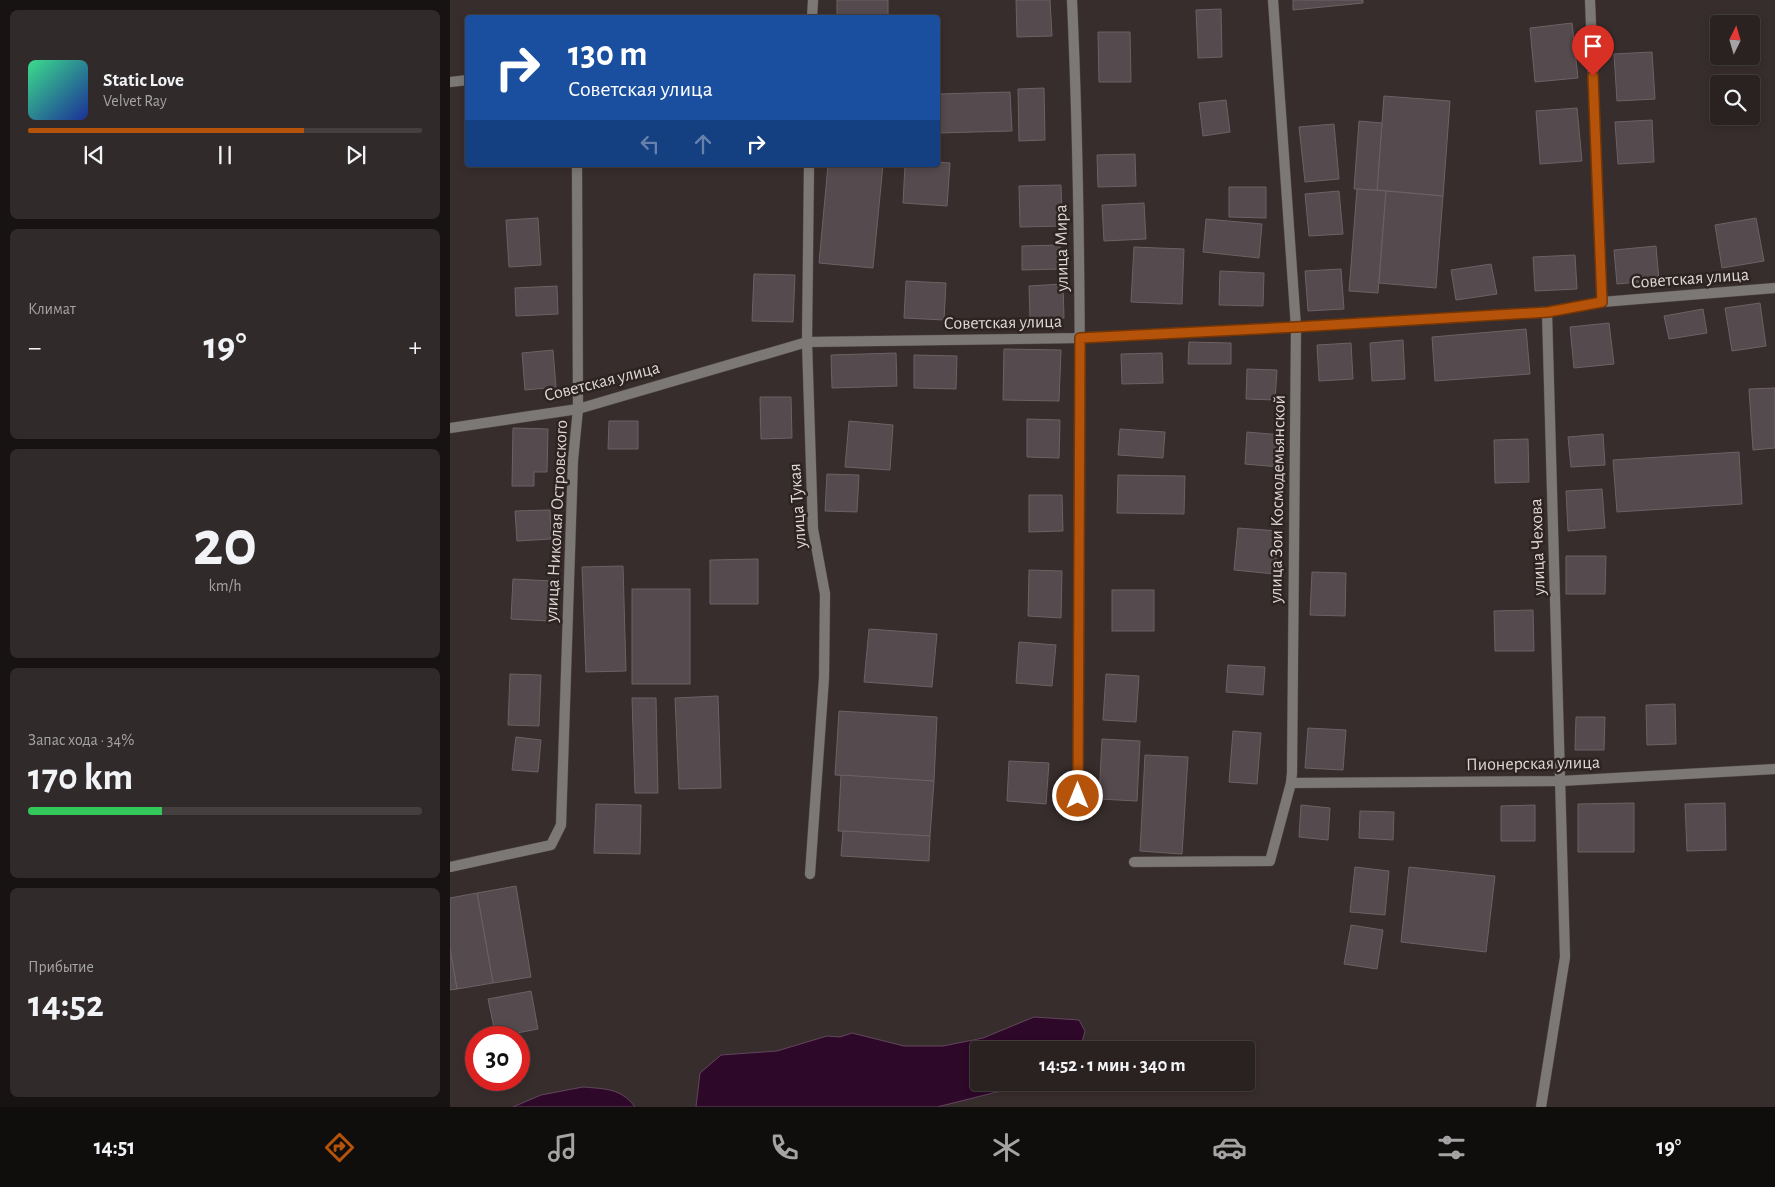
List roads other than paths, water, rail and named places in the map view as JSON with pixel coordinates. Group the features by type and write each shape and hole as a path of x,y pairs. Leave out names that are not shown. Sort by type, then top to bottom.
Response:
{"street":[{"path":"812,15 813,0"},
{"name":"улица Мира","path":"1072,0 1080,338 1078,796"},
{"name":"улица Зои Космодемьянской","path":"1134,862 1270,861 1292,783 1296,327 1273,0"},
{"path":"1590,0 1602,302"},
{"path":"450,82 465,80"},
{"name":"улица Николая Островского","path":"450,867 551,845 561,825 573,460 578,408 578,167"},
{"name":"улица Тукая","path":"809,167 807,342 813,530 826,594 824,678 810,874"},
{"name":"Советская улица","path":"450,428 578,408 807,342 1080,338 1296,327 1548,312 1602,302 1775,288"},
{"name":"улица Чехова","path":"1541,1107 1565,957 1548,312"},
{"name":"Пионерская улица","path":"1292,783 1560,781 1775,770"}]}
